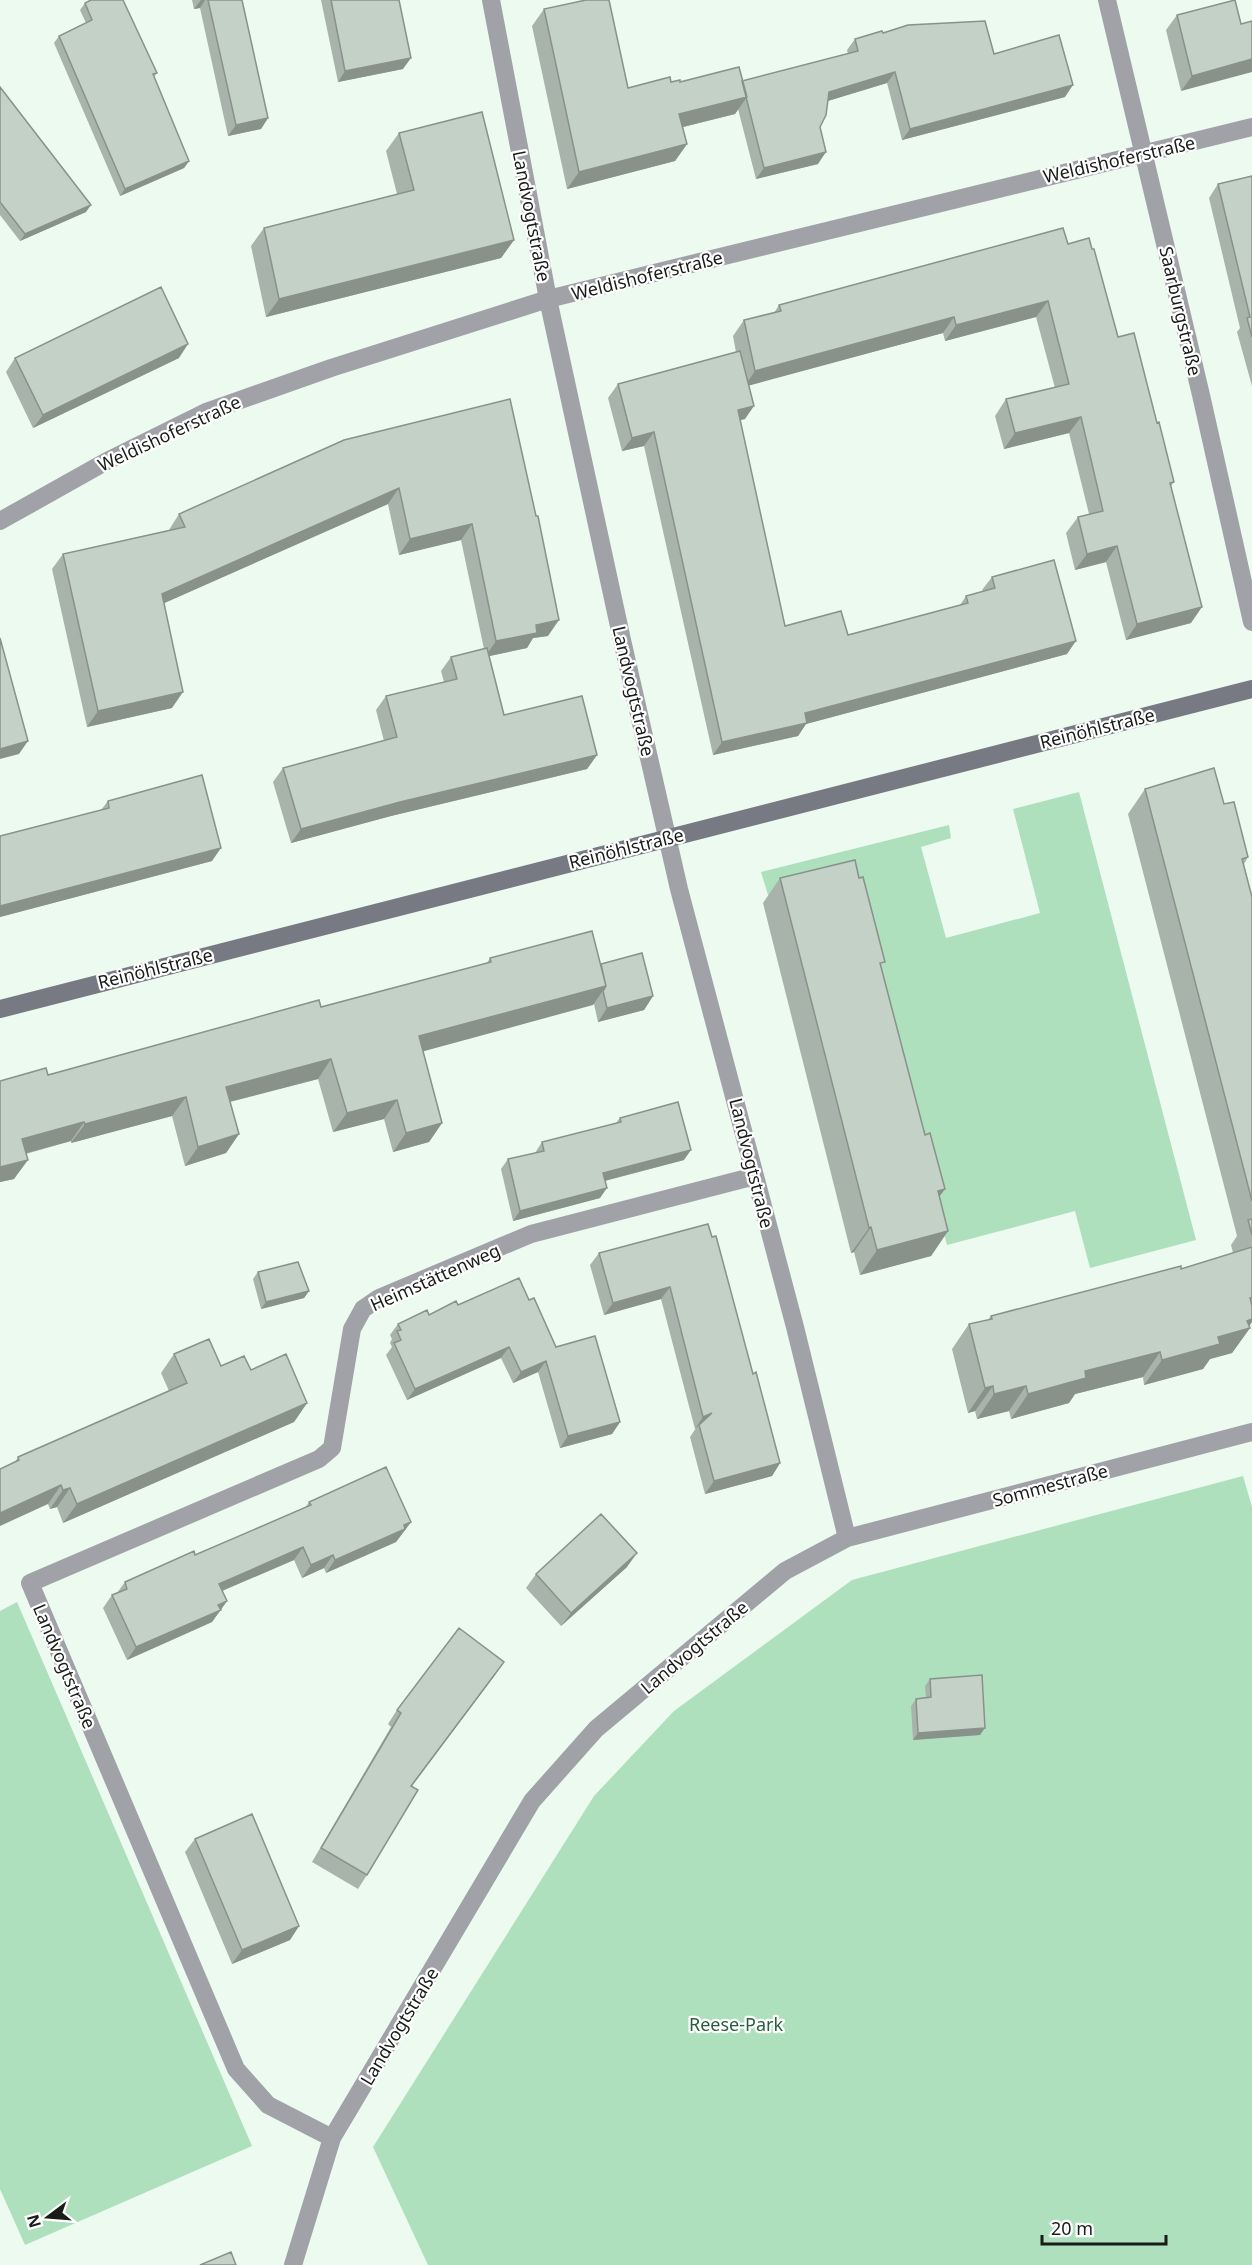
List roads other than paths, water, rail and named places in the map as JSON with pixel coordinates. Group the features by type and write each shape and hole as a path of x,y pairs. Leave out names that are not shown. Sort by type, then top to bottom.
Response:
{"street":[{"name":"Landvogtstraße","path":"293,2265 332,2138 532,1801 596,1729 785,1571 848,1538 667,837 548,299 491,0"},
{"name":"Saarburgstraße","path":"1107,0 1201,395 1252,622"},
{"name":"Weldishoferstraße","path":"0,521 107,461 207,412 331,368 548,299 1252,127"},
{"name":"Reinöhlstraße","path":"0,1009 1252,689"},
{"name":"Heimstättenweg","path":"30,1582 319,1459 332,1448 352,1329 363,1309 379,1299 531,1234 755,1176"},
{"name":"Sommestraße","path":"848,1538 1252,1432"},
{"name":"Landvogtstraße","path":"30,1582 236,2068 268,2105 332,2138"}],"park label":[{"name":"Reese-Park","path":"736,2024"}]}
